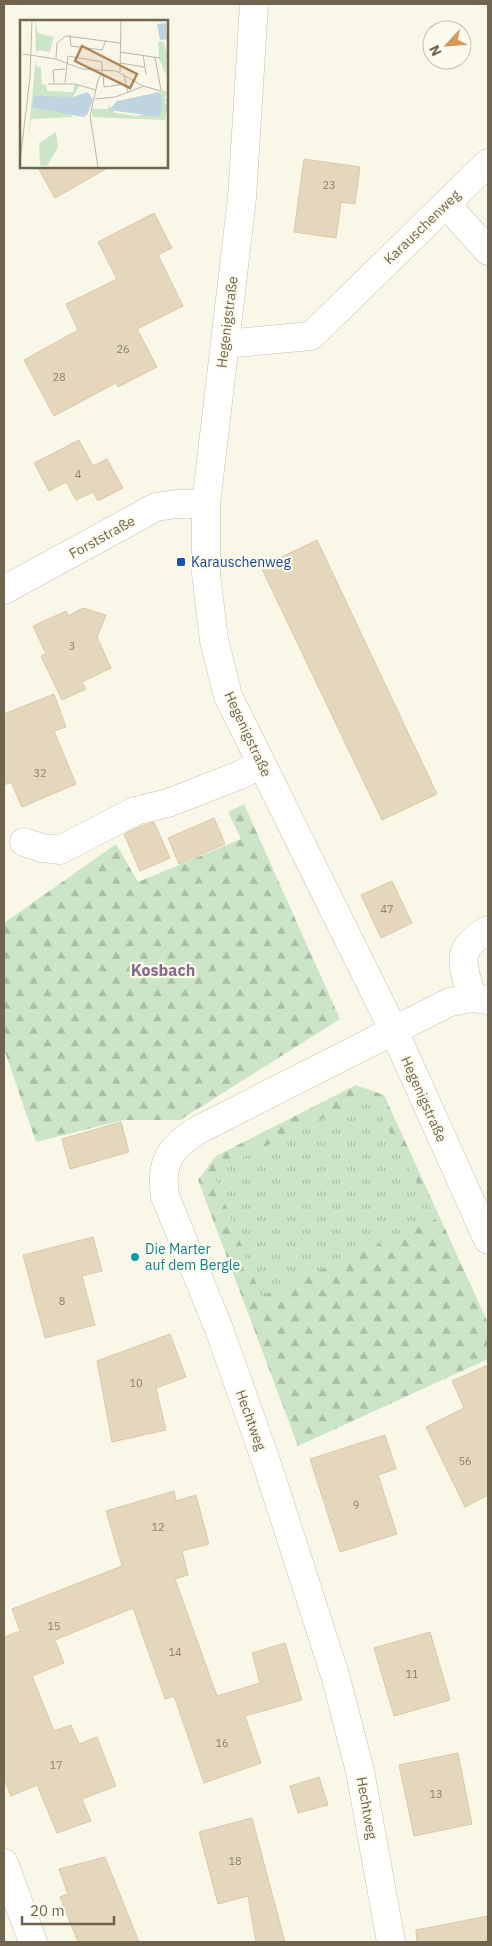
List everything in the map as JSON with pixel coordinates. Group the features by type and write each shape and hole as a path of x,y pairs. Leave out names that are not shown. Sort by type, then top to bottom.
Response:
{"street":[{"name":"Hegenigstraße","path":"254,4 242,198 206,504 206,574 214,640 228,696 394,1031 488,1240"},
{"name":"Karauschenweg","path":"225,344 311,336 488,163"},
{"path":"446,204 488,251"},
{"name":"Forststraße","path":"4,590 156,507 177,504 206,504"},
{"path":"24,842 42,848 60,850 135,811 168,804 240,775 261,764"},
{"path":"480,999 464,967 465,950 472,939 488,930"},
{"name":"Hechtweg","path":"391,1942 360,1771 335,1675 267,1464 219,1329 165,1196 163,1183 164,1166 170,1152 181,1141 196,1131 450,1002 480,999"},
{"path":"4,1863 33,1942"}],"green space":[{"path":"244,804 340,1019 180,1120 124,1120 36,1142 4,1049 4,923 116,844 138,882 241,839 228,812"},
{"path":"356,1085 384,1095 488,1323 488,1359 298,1446 198,1180 216,1156"},
{"path":"370,1095 436,1219 261,1296 213,1172"}],"building":[{"path":"304,159 360,167 355,204 341,202 336,238 294,232"},
{"path":"38,168 108,168 55,198"},
{"path":"154,213 172,248 158,255 183,306 137,329 157,367 118,387 116,383 54,416 24,360 78,330 66,304 117,279 98,242"},
{"path":"79,440 93,466 107,459 123,488 98,501 93,492 76,500 66,482 49,491 34,463"},
{"path":"317,540 437,794 382,820 261,567"},
{"path":"83,608 106,615 97,637 111,668 82,682 86,689 62,700 41,656 46,654 33,626 66,611 68,616"},
{"path":"54,694 66,727 54,731 76,784 22,807 11,782 4,785 4,714"},
{"path":"214,818 225,844 179,864 168,838"},
{"path":"154,822 170,858 140,871 124,834"},
{"path":"392,881 412,923 381,938 361,895"},
{"path":"121,1122 129,1152 70,1169 62,1139"},
{"path":"93,1237 102,1271 82,1276 95,1325 45,1338 23,1255"},
{"path":"170,1334 186,1377 156,1388 166,1430 112,1442 97,1361"},
{"path":"488,1365 488,1495 465,1507 426,1427 464,1408 452,1381"},
{"path":"385,1435 396,1469 378,1475 397,1534 340,1552 310,1459"},
{"path":"174,1491 176,1501 196,1495 209,1544 182,1551 188,1575 175,1579 217,1696 260,1683 252,1653 285,1643 302,1700 245,1716 261,1763 204,1783 174,1696 165,1699 133,1608 55,1640 64,1663 32,1676 54,1731 71,1725 79,1744 97,1737 116,1786 82,1799 91,1821 57,1833 37,1785 11,1796 4,1779 4,1637 20,1631 12,1609 122,1566 106,1511"},
{"path":"430,1632 450,1700 394,1716 374,1648"},
{"path":"458,1753 472,1824 414,1836 399,1765"},
{"path":"319,1777 328,1805 298,1813 290,1786"},
{"path":"252,1818 285,1942 256,1942 248,1896 218,1904 199,1832"},
{"path":"105,1857 139,1942 78,1942 60,1897 68,1894 59,1869"},
{"path":"488,1916 488,1942 417,1942 416,1930"}],"place":[{"name":"Karauschenweg","path":"181,562"},
{"name":"Die Marter auf dem Bergle","path":"135,1257"}],"district":[{"name":"Kosbach","path":"163,970"}]}
